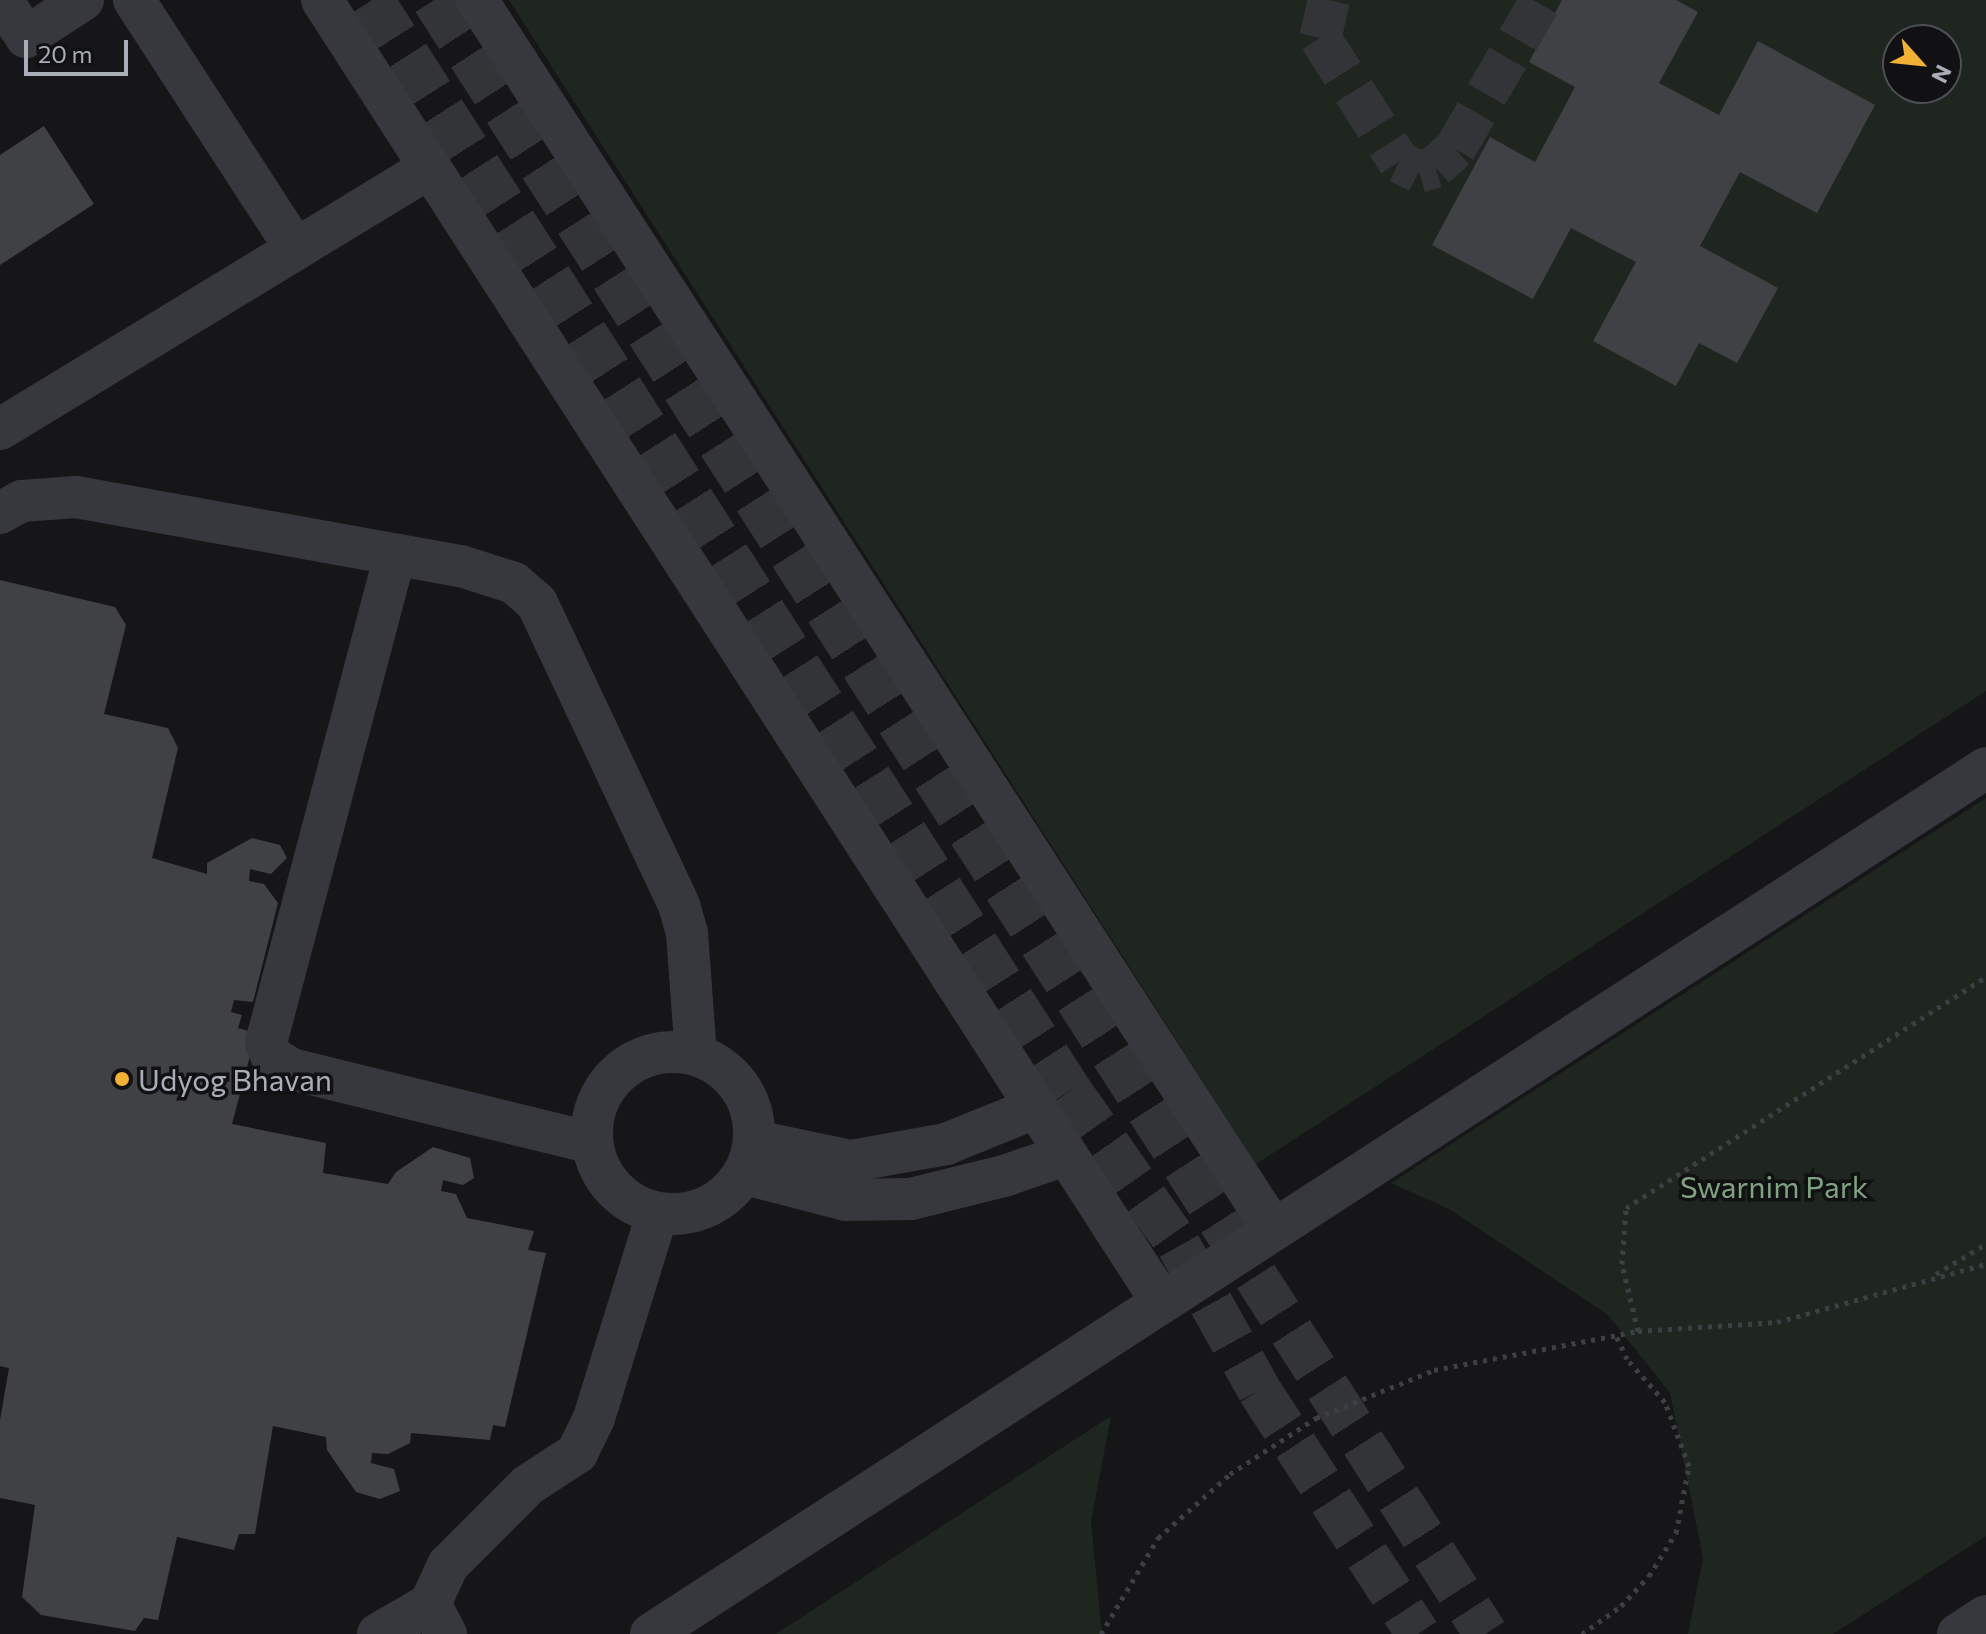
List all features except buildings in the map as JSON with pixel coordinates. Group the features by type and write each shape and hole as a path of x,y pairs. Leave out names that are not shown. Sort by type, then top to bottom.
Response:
{"street":[{"path":"2,0 13,46 83,0"},
{"path":"134,0 296,249"},
{"path":"322,0 1161,1301"},
{"path":"477,0 1273,1229"},
{"path":"0,429 429,168"},
{"path":"0,513 22,501 76,497 461,566 514,583 537,603 679,905 688,949 696,1055"},
{"path":"395,555 266,1043 272,1057 291,1069 592,1143"},
{"path":"651,1634 1986,768"},
{"path":"673,1051 696,1055 734,1077 752,1107 750,1157 723,1200 691,1214 657,1214 626,1201 610,1184 592,1143 595,1109 612,1079 639,1058 673,1051"},
{"path":"750,1157 851,1161 946,1144 1035,1108"},
{"path":"750,1157 846,1200 911,1199 1065,1155"},
{"path":"378,1634 438,1619 448,1565 478,1530 528,1485 577,1453 594,1418 657,1214"},
{"path":"1958,1634 1986,1616"}],"path":[{"path":"1638,1331 1622,1264 1626,1208 1986,977"},
{"path":"1927,1279 1986,1244"},
{"path":"1101,1634 1158,1538 1230,1474 1316,1418 1434,1370 1638,1331 1777,1322 1986,1264"},
{"path":"1582,1634 1621,1606 1649,1576 1676,1533 1689,1466 1665,1402 1627,1359 1616,1335"}],"green space":[{"path":"509,0 1986,0 1986,691 1256,1164"},
{"name":"Swarnim Park","path":"1986,798 1986,1536 1833,1634 1688,1634 1703,1558 1670,1393 1608,1315 1449,1209 1391,1183"},
{"path":"1111,1416 1091,1522 1102,1634 776,1634"}],"tunnel":[{"path":"372,0 1070,1091 1179,1246 1259,1390 1418,1634"},
{"path":"434,0 1486,1634"},
{"path":"1329,0 1320,38 1399,162 1419,172 1435,167 1455,149 1541,0"}],"place":[{"name":"Udyog Bhavan","path":"122,1079"}]}
